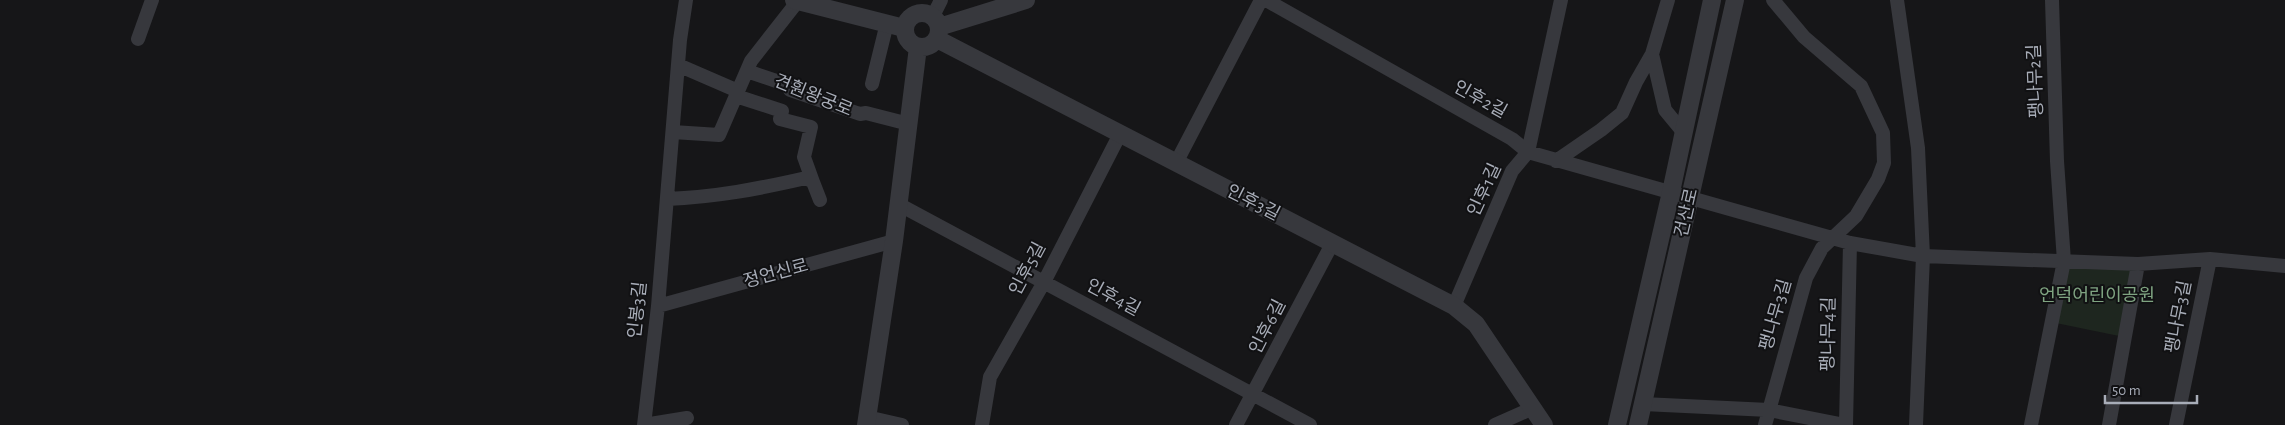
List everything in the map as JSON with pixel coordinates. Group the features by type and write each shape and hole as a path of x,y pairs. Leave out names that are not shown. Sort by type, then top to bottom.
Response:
{"street":[{"path":"138,39 152,0"},
{"name":"인봉3길","path":"686,0 678,65 658,306 644,425 687,418"},
{"path":"673,132 720,135 751,61 796,0 904,28"},
{"path":"936,27 922,12 915,13 910,17 904,28 908,41 918,47 928,46 936,27 941,0"},
{"path":"936,27 1026,0"},
{"path":"1176,163 1261,0"},
{"name":"인후2길","path":"1266,0 1512,140 1528,152 1556,162 1691,197"},
{"name":"인후1길","path":"1454,306 1512,171 1528,152 1560,0"},
{"path":"1556,162 1622,113 1636,82 1652,54 1668,0"},
{"name":"건산로","path":"1617,425 1671,192 1712,0"},
{"name":"건산로","path":"1638,425 1736,0"},
{"path":"1773,0 1804,36 1862,86 1883,133 1884,163 1878,180 1856,216 1833,238"},
{"path":"1897,0 1918,148 1923,256 1916,425"},
{"name":"팽나무2길","path":"2052,0 2057,161 2064,261"},
{"name":"견훤왕궁로","path":"872,84 886,22"},
{"name":"인후3길","path":"936,27 1120,134 1454,306 1476,324 1544,425"},
{"path":"902,425 866,421 894,242 918,47"},
{"path":"1652,54 1665,110 1684,133"},
{"name":"견훤왕궁로","path":"678,65 737,94 782,111 780,119 811,127 804,157 813,182"},
{"name":"견훤왕궁로","path":"747,71 792,86 790,90 860,114 866,113 909,124"},
{"name":"인후5길","path":"982,425 990,377 1044,282 1120,134"},
{"path":"668,199 739,193 806,178 813,182 820,200"},
{"name":"팽나무3길","path":"1691,197 1850,243 1923,256 2138,264 2210,258 2285,266"},
{"name":"인후4길","path":"898,204 1310,425"},
{"name":"팽나무3길","path":"1768,410 1806,278 1822,248 1833,238"},
{"name":"정언신로","path":"658,306 894,242"},
{"name":"팽나무4길","path":"1643,404 1768,410 1845,425 1850,243"},
{"name":"인후6길","path":"1236,425 1236,422 1254,395 1332,244"},
{"name":"팽나무3길","path":"2176,425 2210,258"},
{"path":"2031,425 2064,261"},
{"path":"2109,425 2138,264"},
{"path":"1496,425 1533,408"},
{"path":"1765,425 1768,410"}],"green space":[{"name":"언덕어린이공원","path":"2067,261 2138,264 2124,337 2051,322"}]}
